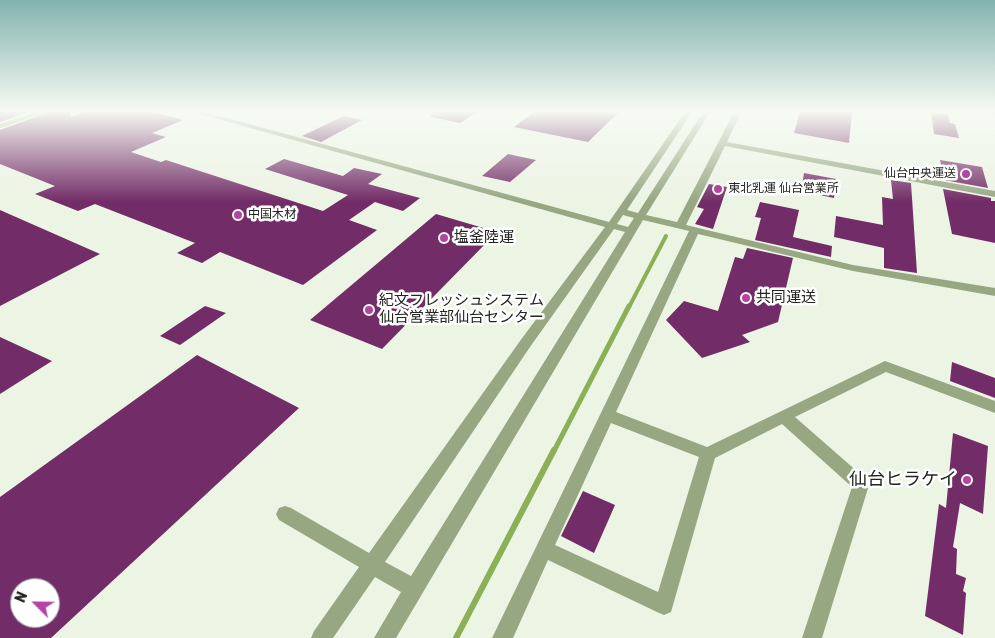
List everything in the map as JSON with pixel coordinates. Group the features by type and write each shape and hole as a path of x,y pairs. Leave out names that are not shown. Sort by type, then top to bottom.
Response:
{"street":[{"path":"304,142 631,231"},
{"path":"321,638 525,344 621,212 669,142"},
{"path":"384,638 631,231 688,142"},
{"path":"502,638 607,415 722,143 995,194"},
{"path":"621,212 853,268 995,292"},
{"path":"544,549 664,605 708,454 885,366 995,407"},
{"path":"607,415 708,454"},
{"path":"784,416 861,485 812,638"},
{"path":"285,514 371,566 414,589"}],"building":[{"path":"0,142 155,142 131,152 161,162 166,160 323,211 348,195 265,169 284,159 343,176 354,168 382,174 368,184 420,198 403,211 375,202 349,220 377,230 303,285 220,252 202,263 177,253 195,243 95,204 78,211 35,194 55,186 0,164"},
{"path":"508,154 536,160 510,182 482,176"},
{"path":"940,160 982,167 988,188 944,180"},
{"path":"804,173 836,179 834,198 801,191"},
{"path":"891,180 911,183 917,273 884,268 884,248 834,237 836,216 883,225 882,197 893,199"},
{"path":"709,184 727,187 713,229 695,224 704,209 697,207"},
{"path":"943,189 991,198 991,201 995,201 995,243 952,234"},
{"path":"760,202 799,210 793,237 832,246 831,257 755,240 761,218 755,217"},
{"path":"0,210 100,254 0,306"},
{"path":"436,214 497,232 382,349 310,320"},
{"path":"747,248 793,258 778,322 742,335 750,342 702,358 666,320 684,301 718,311 735,257 743,259"},
{"path":"205,306 226,313 180,345 160,336"},
{"path":"0,337 52,361 0,394"},
{"path":"197,355 299,408 51,638 0,638 0,497"},
{"path":"952,362 995,378 995,398 950,381"},
{"path":"953,433 988,446 983,514 960,503 953,547 957,549 956,574 966,578 963,591 966,593 963,635 925,616 939,504 946,508"},
{"path":"583,491 615,505 594,553 561,536"}],"waterway":[{"path":"629,307 666,236"},
{"path":"554,451 629,306"},
{"path":"456,638 554,450"}],"place":[{"name":"仙台中央運送","path":"966,174"},
{"name":"東北乳運 仙台営業所","path":"718,189"},
{"name":"中国木材","path":"238,215"},
{"name":"塩釜陸運","path":"444,238"},
{"name":"共同運送","path":"746,298"},
{"name":"紀文フレッシュシステム 仙台営業部仙台センター","path":"369,310"},
{"name":"仙台ヒラケイ","path":"967,480"}]}
